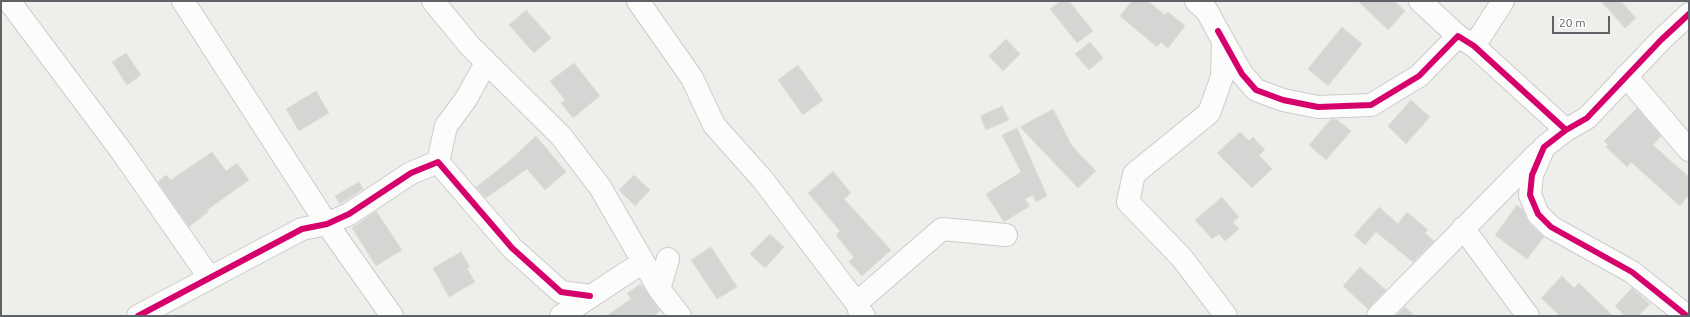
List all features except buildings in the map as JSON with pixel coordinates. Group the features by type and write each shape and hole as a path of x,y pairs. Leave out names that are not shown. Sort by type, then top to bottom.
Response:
{"street":[{"path":"9,1 122,152 209,277"},
{"path":"183,1 327,224 392,316"},
{"path":"433,1 470,46 565,142 600,187 659,289 680,316"},
{"path":"638,1 692,78 714,125 763,180 861,311"},
{"path":"1196,1 1207,11 1242,74 1256,90 1282,100 1318,107 1371,105 1419,76 1466,41 1503,1"},
{"path":"1420,1 1566,130"},
{"path":"1378,316 1544,147 1566,130 1587,118 1626,76 1689,14"},
{"path":"1218,31 1223,41 1222,77 1209,113 1134,174 1128,202 1182,258 1226,316"},
{"path":"438,162 446,126 466,99 486,62"},
{"path":"1626,76 1689,150"},
{"path":"1544,147 1532,175 1530,195 1538,214 1551,227 1632,272 1686,316"},
{"path":"138,316 302,229 327,224 349,214 411,174 438,162"},
{"path":"438,162 512,248 561,292 590,296"},
{"path":"1463,228 1528,316"},
{"path":"861,311 860,300 942,229 1006,235"},
{"path":"659,289 668,259"},
{"path":"561,316 643,262"}],"cycle path":[{"path":"1687,316 1632,272 1551,227 1538,214 1530,195 1532,175 1544,147 1566,130 1587,118 1661,40 1689,14"},
{"path":"1218,31 1242,74 1256,90 1283,100 1318,107 1371,105 1419,76 1458,36 1474,46 1566,130"},
{"path":"138,316 302,229 327,224 349,214 411,173 438,162 512,248 561,292 590,296"}]}
